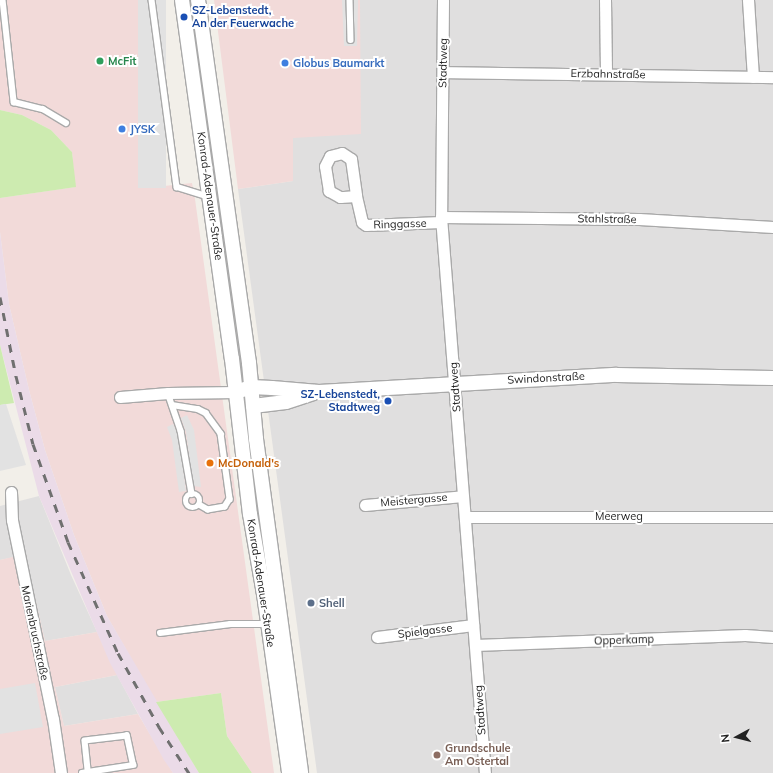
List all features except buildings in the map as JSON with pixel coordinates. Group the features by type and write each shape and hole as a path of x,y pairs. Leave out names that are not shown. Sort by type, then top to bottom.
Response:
{"street":[{"name":"Konrad-Adenauer-Straße","path":"182,0 236,392 250,514 268,624 288,773"},
{"name":"Konrad-Adenauer-Straße","path":"198,0 302,773"},
{"name":"Stadtweg","path":"444,0 441,220 485,773"},
{"path":"605,0 606,74"},
{"path":"748,0 753,77"},
{"name":"Erzbahnstraße","path":"443,72 773,77"},
{"name":"Ringgasse","path":"356,196 362,222 366,225 441,220"},
{"name":"Stahlstraße","path":"441,220 639,219 773,227"},
{"name":"Swindonstraße","path":"251,387 318,392 454,382 617,375 773,378"},
{"path":"120,397 168,393 236,392 251,387"},
{"path":"236,392 253,406"},
{"name":"Swindonstraße","path":"253,406 286,402 318,392"},
{"name":"Marienbruchstraße","path":"11,492 12,520 52,713 61,773"},
{"name":"Meistergasse","path":"365,505 463,496"},
{"name":"Meerweg","path":"465,517 773,517"},
{"name":"Spielgasse","path":"377,637 473,625"},
{"name":"Opperkamp","path":"475,645 737,636 773,637"}],"lane":[{"path":"3,0 14,102 43,109 66,123"},
{"path":"152,0 177,187 210,197"},
{"path":"350,0 351,40"},
{"path":"168,393 181,431 192,494"},
{"path":"172,405 198,408 206,413 221,434 230,499 225,507 208,510 199,505"},
{"path":"192,494 187,498 187,506 193,509 199,505"},
{"path":"192,494 199,497 199,505"},
{"path":"160,633 230,624 268,624"},
{"path":"127,736 133,765 85,773 85,741 127,736"}],"shaded area":[{"path":"0,0 138,0 164,186 192,183 195,199 274,773 252,773 227,736 221,693 156,702 107,616 74,535 45,450 29,390 9,304 0,232 0,198 75,187 72,152 51,130 22,115 0,110"},
{"path":"138,0 166,0 166,188 138,188"},
{"name":"Globus Baumarkt","path":"214,0 360,0 361,134 293,138 293,181 238,189"},
{"path":"342,0 358,0 357,46 344,46"},
{"path":"360,0 773,0 773,773 317,773 238,189 293,181 293,138 359,42"},
{"path":"0,232 9,304 29,390 45,450 74,535 107,616 199,773 173,773 164,760 110,663 39,496 0,345"},
{"path":"6,404 26,465 0,471 0,405"},
{"path":"187,415 194,430 201,487 193,486 186,432 181,418"},
{"path":"173,424 179,436 186,491 179,492 172,440 167,427"},
{"path":"39,496 71,575 97,632 45,641 25,555 0,560 0,506"},
{"path":"25,554 45,641 97,632 117,675 55,687 64,726 138,714 173,773 0,773 0,560"},
{"path":"117,675 138,714 64,726 55,687"},
{"path":"35,683 43,727 0,734 0,689"}],"green space":[{"path":"0,110 22,115 51,130 72,152 76,187 0,198"},
{"path":"0,345 14,403 0,405"},
{"path":"221,693 227,736 252,773 199,773 156,702"}],"railway":[{"path":"0,297 16,376 33,444 68,542 118,653 159,727 189,773"}],"place":[{"name":"SZ-Lebenstedt, An der Feuerwache","path":"184,17"},
{"name":"McFit","path":"100,61"},
{"name":"Globus Baumarkt","path":"285,63"},
{"name":"JYSK","path":"122,129"},
{"name":"SZ-Lebenstedt, Stadtweg","path":"388,401"},
{"name":"McDonald's","path":"210,463"},
{"name":"Shell","path":"311,603"},
{"name":"Grundschule Am Ostertal","path":"437,755"}]}
